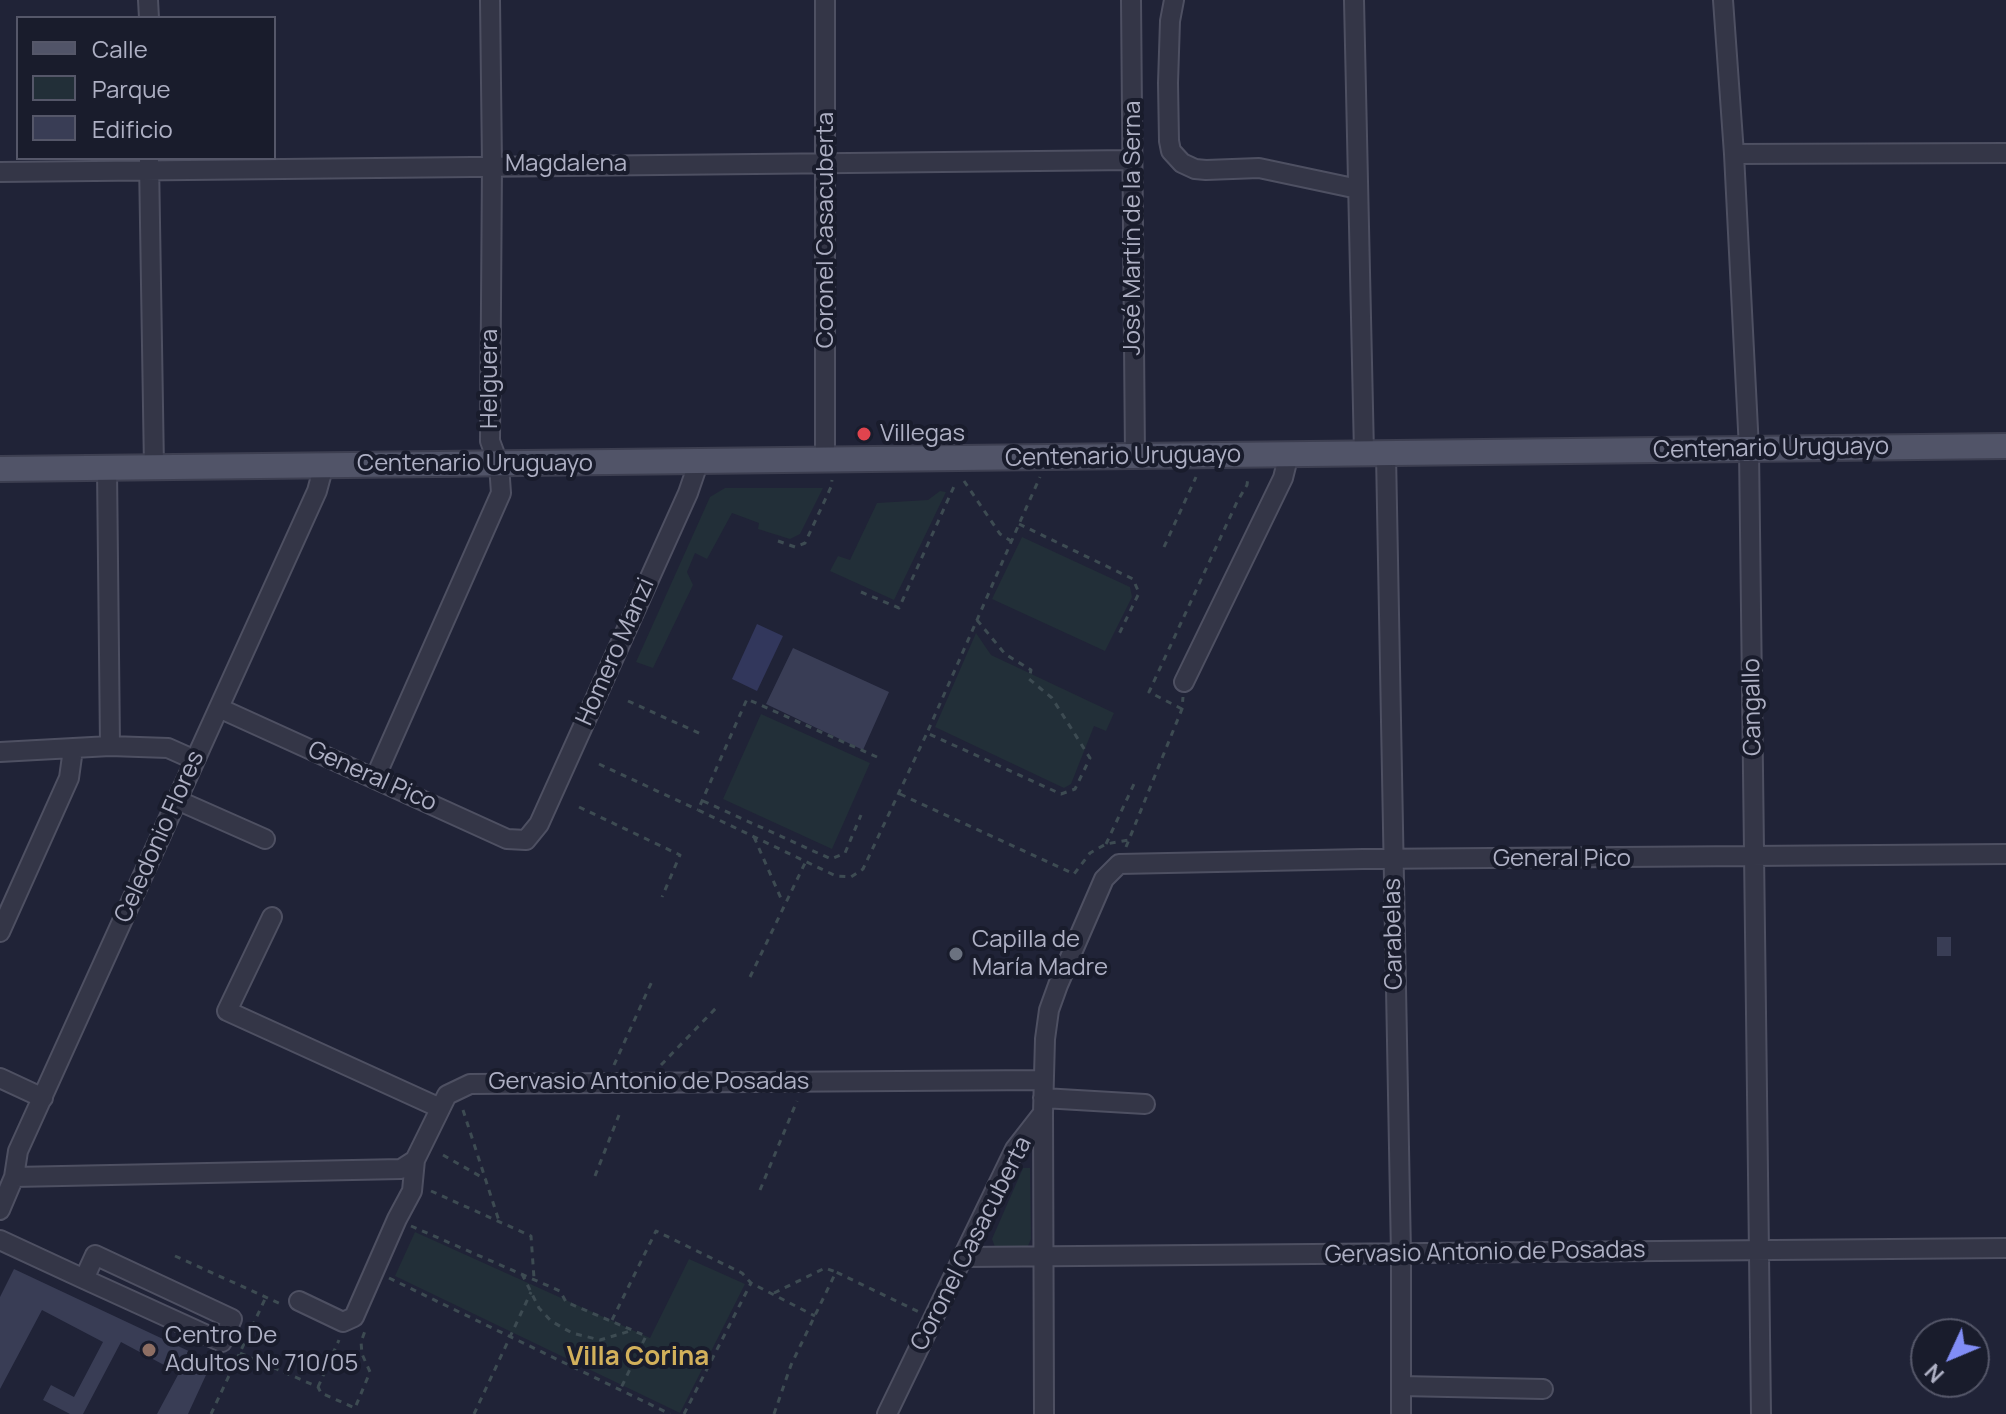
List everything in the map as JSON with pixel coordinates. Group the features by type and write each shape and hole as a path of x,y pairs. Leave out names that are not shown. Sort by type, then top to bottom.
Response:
{"main road":[{"name":"Centenario Uruguayo","path":"0,469 699,461 829,468 1135,456 2006,446"}],"street":[{"name":"Helguera","path":"375,778 501,493 499,465 490,441 490,0"},
{"name":"Coronel Casacuberta","path":"825,0 829,468"},
{"name":"José Martín de la Serna","path":"1131,0 1135,456"},
{"path":"1174,0 1170,21 1169,141 1171,151 1182,163 1206,170 1259,168 1358,189"},
{"name":"Carabelas","path":"1354,0 1358,189 1375,453 1392,860 1401,1254 1401,1414"},
{"name":"Cangallo","path":"1723,0 1749,449 1761,1414"},
{"path":"1734,154 2006,153"},
{"name":"Magdalena","path":"0,172 149,164 1132,160"},
{"path":"149,164 154,468"},
{"path":"1184,682 1283,478 1289,454"},
{"name":"Homero Manzi","path":"526,840 539,824 688,493 699,461"},
{"name":"Celedonio Flores","path":"0,1210 14,1177 18,1151 317,491 324,465"},
{"path":"107,469 110,746"},
{"name":"General Pico","path":"219,708 507,839 526,840"},
{"path":"0,752 110,746 168,748 195,760"},
{"path":"0,932 69,778 73,749"},
{"path":"177,800 265,839"},
{"name":"General Pico","path":"1119,864 2006,854"},
{"path":"1044,1414 1043,1097 1048,1021 1058,985 1104,879 1119,864"},
{"path":"272,917 227,1011 440,1108"},
{"path":"0,1078 43,1098"},
{"name":"Gervasio Antonio de Posadas","path":"294,1304 343,1322 354,1317 412,1191 415,1160 440,1108 447,1095 470,1084 1043,1097 1145,1104"},
{"name":"Coronel Casacuberta","path":"887,1414 1043,1097"},
{"path":"14,1177 388,1171 410,1165 415,1160"},
{"path":"0,1240 84,1279 222,1342 232,1319 95,1255 84,1279"},
{"name":"Gervasio Antonio de Posadas","path":"965,1257 2006,1248"},
{"path":"1401,1386 1543,1389"}],"path":[{"path":"599,764 836,876 851,877 863,869 900,794 1048,459"},
{"path":"778,541 795,547 805,543 831,487 829,468"},
{"path":"1164,547 1196,477"},
{"path":"1182,709 1149,692 1247,485 1248,477"},
{"path":"964,481 1000,534 1011,541"},
{"path":"861,592 899,608 956,482"},
{"path":"1019,524 1133,579 1139,593 1119,634"},
{"path":"927,733 1061,794 1075,789 1090,758 1052,698 1029,679 1031,670 1005,654 977,620"},
{"path":"1119,864 1182,709 1184,682"},
{"path":"698,810 747,699 877,757"},
{"path":"628,701 701,734"},
{"path":"1106,844 1134,784"},
{"path":"900,794 1074,874 1090,853 1106,844 1129,840"},
{"path":"703,801 831,859 845,853 861,815"},
{"path":"579,807 680,855 662,897"},
{"path":"754,837 784,905"},
{"path":"750,977 806,861"},
{"path":"614,1065 653,979"},
{"path":"661,1065 716,1008"},
{"path":"760,1190 800,1094"},
{"path":"463,1110 499,1221"},
{"path":"595,1176 619,1115"},
{"path":"443,1155 485,1179"},
{"path":"427,1189 531,1236 534,1280"},
{"path":"411,1225 560,1291 566,1302 646,1336 620,1390"},
{"path":"611,1321 656,1231 742,1273 751,1283 815,1316"},
{"path":"175,1256 266,1297 294,1304"},
{"path":"772,1294 825,1268 933,1319"},
{"path":"774,1414 791,1365 836,1272"},
{"path":"522,1274 539,1308 551,1321 588,1339 615,1337 632,1330"},
{"path":"388,1277 670,1414"},
{"path":"684,1414 751,1283"},
{"path":"474,1414 531,1292"},
{"path":"211,1414 266,1297"},
{"path":"240,1353 318,1387 321,1393 355,1408 370,1372 362,1354 361,1342 366,1329"},
{"path":"318,1387 341,1336"}],"green space":[{"path":"725,488 823,488 800,534 790,539 758,529 759,523 732,513 707,559 695,553 687,572 693,585 653,668 636,662 710,497"},
{"path":"940,491 946,492 894,600 830,571 838,556 850,560 877,503 928,500"},
{"path":"1022,537 1130,587 1132,597 1105,651 992,599"},
{"path":"976,633 991,655 1114,713 1106,731 1094,726 1071,784 1064,788 935,727"},
{"path":"761,714 870,763 832,849 723,799"},
{"path":"1023,1168 1030,1168 1031,1239 1028,1246 995,1247 992,1239"},
{"path":"415,1232 650,1338 689,1259 745,1284 680,1413 395,1276"}],"water":[{"path":"757,624 783,636 757,691 732,679"}],"building":[{"path":"793,648 889,692 863,750 766,704"},
{"path":"1937,937 1951,937 1951,956 1937,956"},
{"path":"14,1269 212,1362 188,1414 157,1414 179,1373 121,1342 83,1414 70,1414 43,1400 51,1385 74,1397 103,1342 42,1310 0,1389 0,1297"}],"place":[{"name":"Villegas","path":"864,434"},
{"name":"Capilla de María Madre","path":"956,954"},
{"name":"Centro De Adultos Nº 710/05","path":"149,1350"}],"district":[{"name":"Villa Corina","path":"638,1358"}]}
